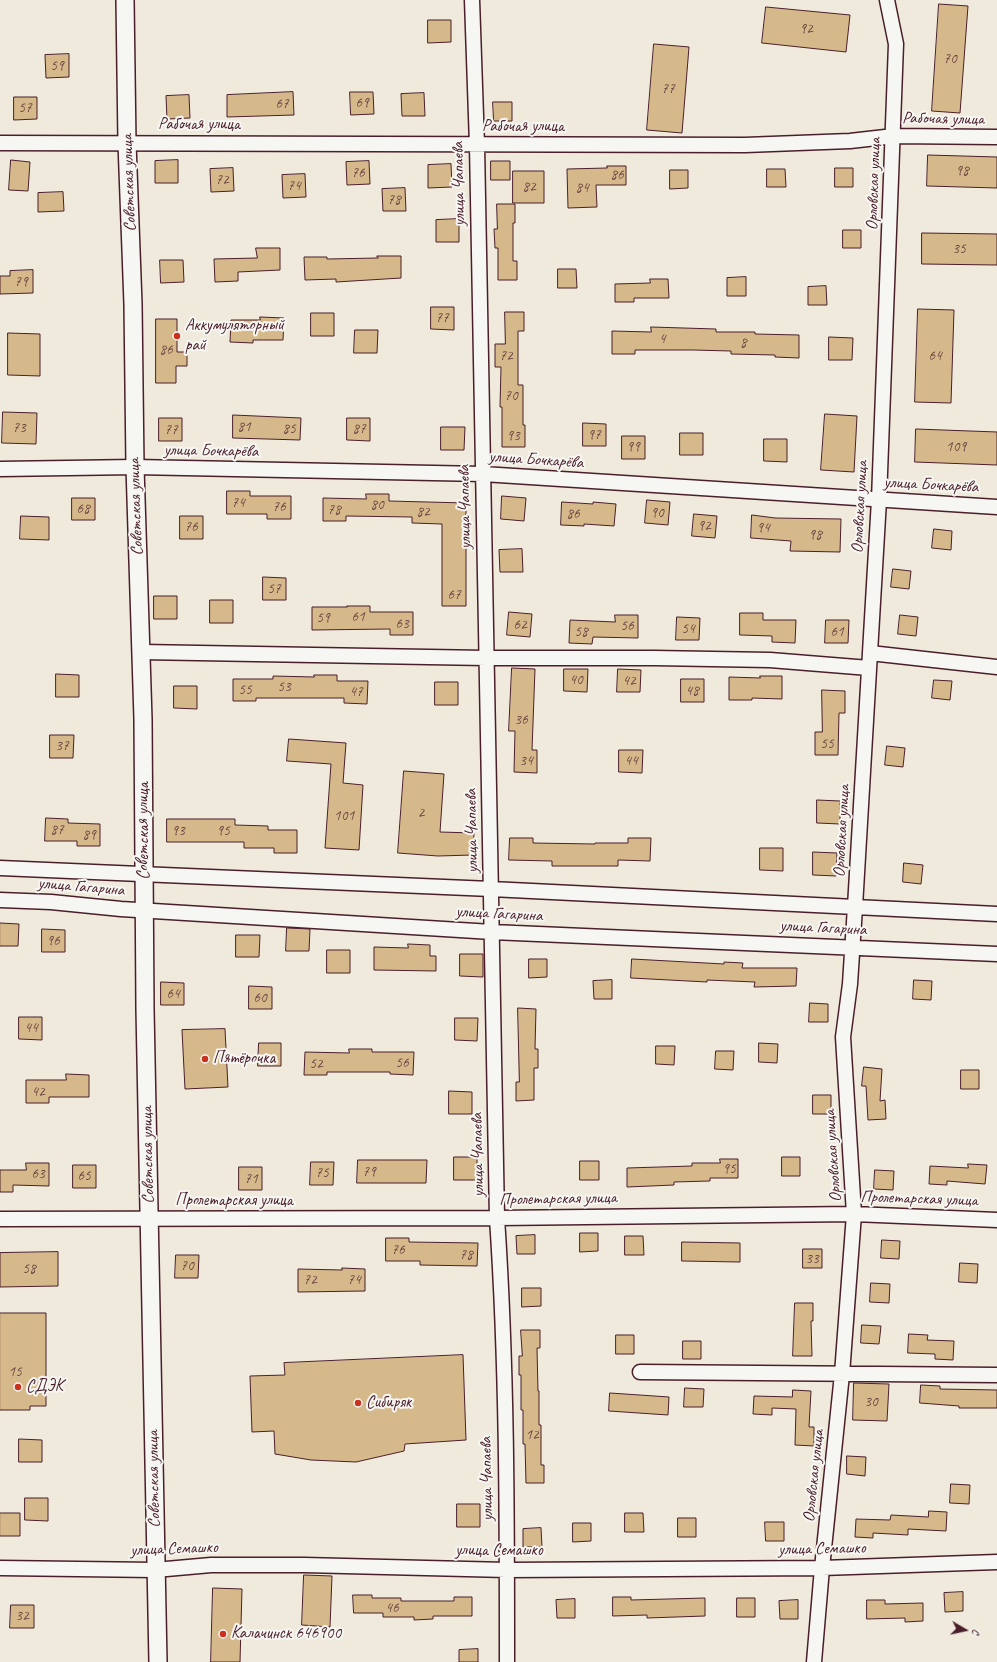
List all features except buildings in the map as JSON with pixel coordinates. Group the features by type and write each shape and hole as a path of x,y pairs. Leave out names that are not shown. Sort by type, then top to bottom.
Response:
{"street":[{"name":"Советская улица","path":"125,0 127,143 133,304 134,467 143,719 149,1220 158,1662"},
{"name":"улица Чапаева","path":"472,0 477,145 497,1218 502,1293 507,1570 507,1662"},
{"name":"Орловская улица","path":"814,1662 842,1374 854,1214 843,1037 850,984 879,500 894,136 896,44 887,0"},
{"name":"Рабочая улица","path":"0,143 745,145 850,141 894,136 997,137"},
{"name":"улица Бочкарёва","path":"0,469 134,467 483,474 997,507"},
{"path":"141,652 486,658 654,658 763,660 869,668"},
{"path":"870,653 997,667"},
{"name":"улица Гагарина","path":"0,868 491,889 997,914"},
{"name":"улица Гагарина","path":"0,900 51,902 145,910 492,932 997,954"},
{"name":"Пролетарская улица","path":"0,1219 149,1220 497,1218 854,1214 997,1220"},
{"path":"640,1372 997,1375"},
{"name":"улица Семашко","path":"0,1568 155,1570 211,1565 304,1565 507,1570 822,1568 997,1562"}],"place":[{"name":"Аккумуляторный рай","path":"177,336"},
{"name":"Пятёрочка","path":"205,1059"},
{"name":"СДЭК","path":"18,1387"},
{"name":"Сибиряк","path":"358,1403"},
{"name":"Калачинск 646900","path":"223,1634"}]}
